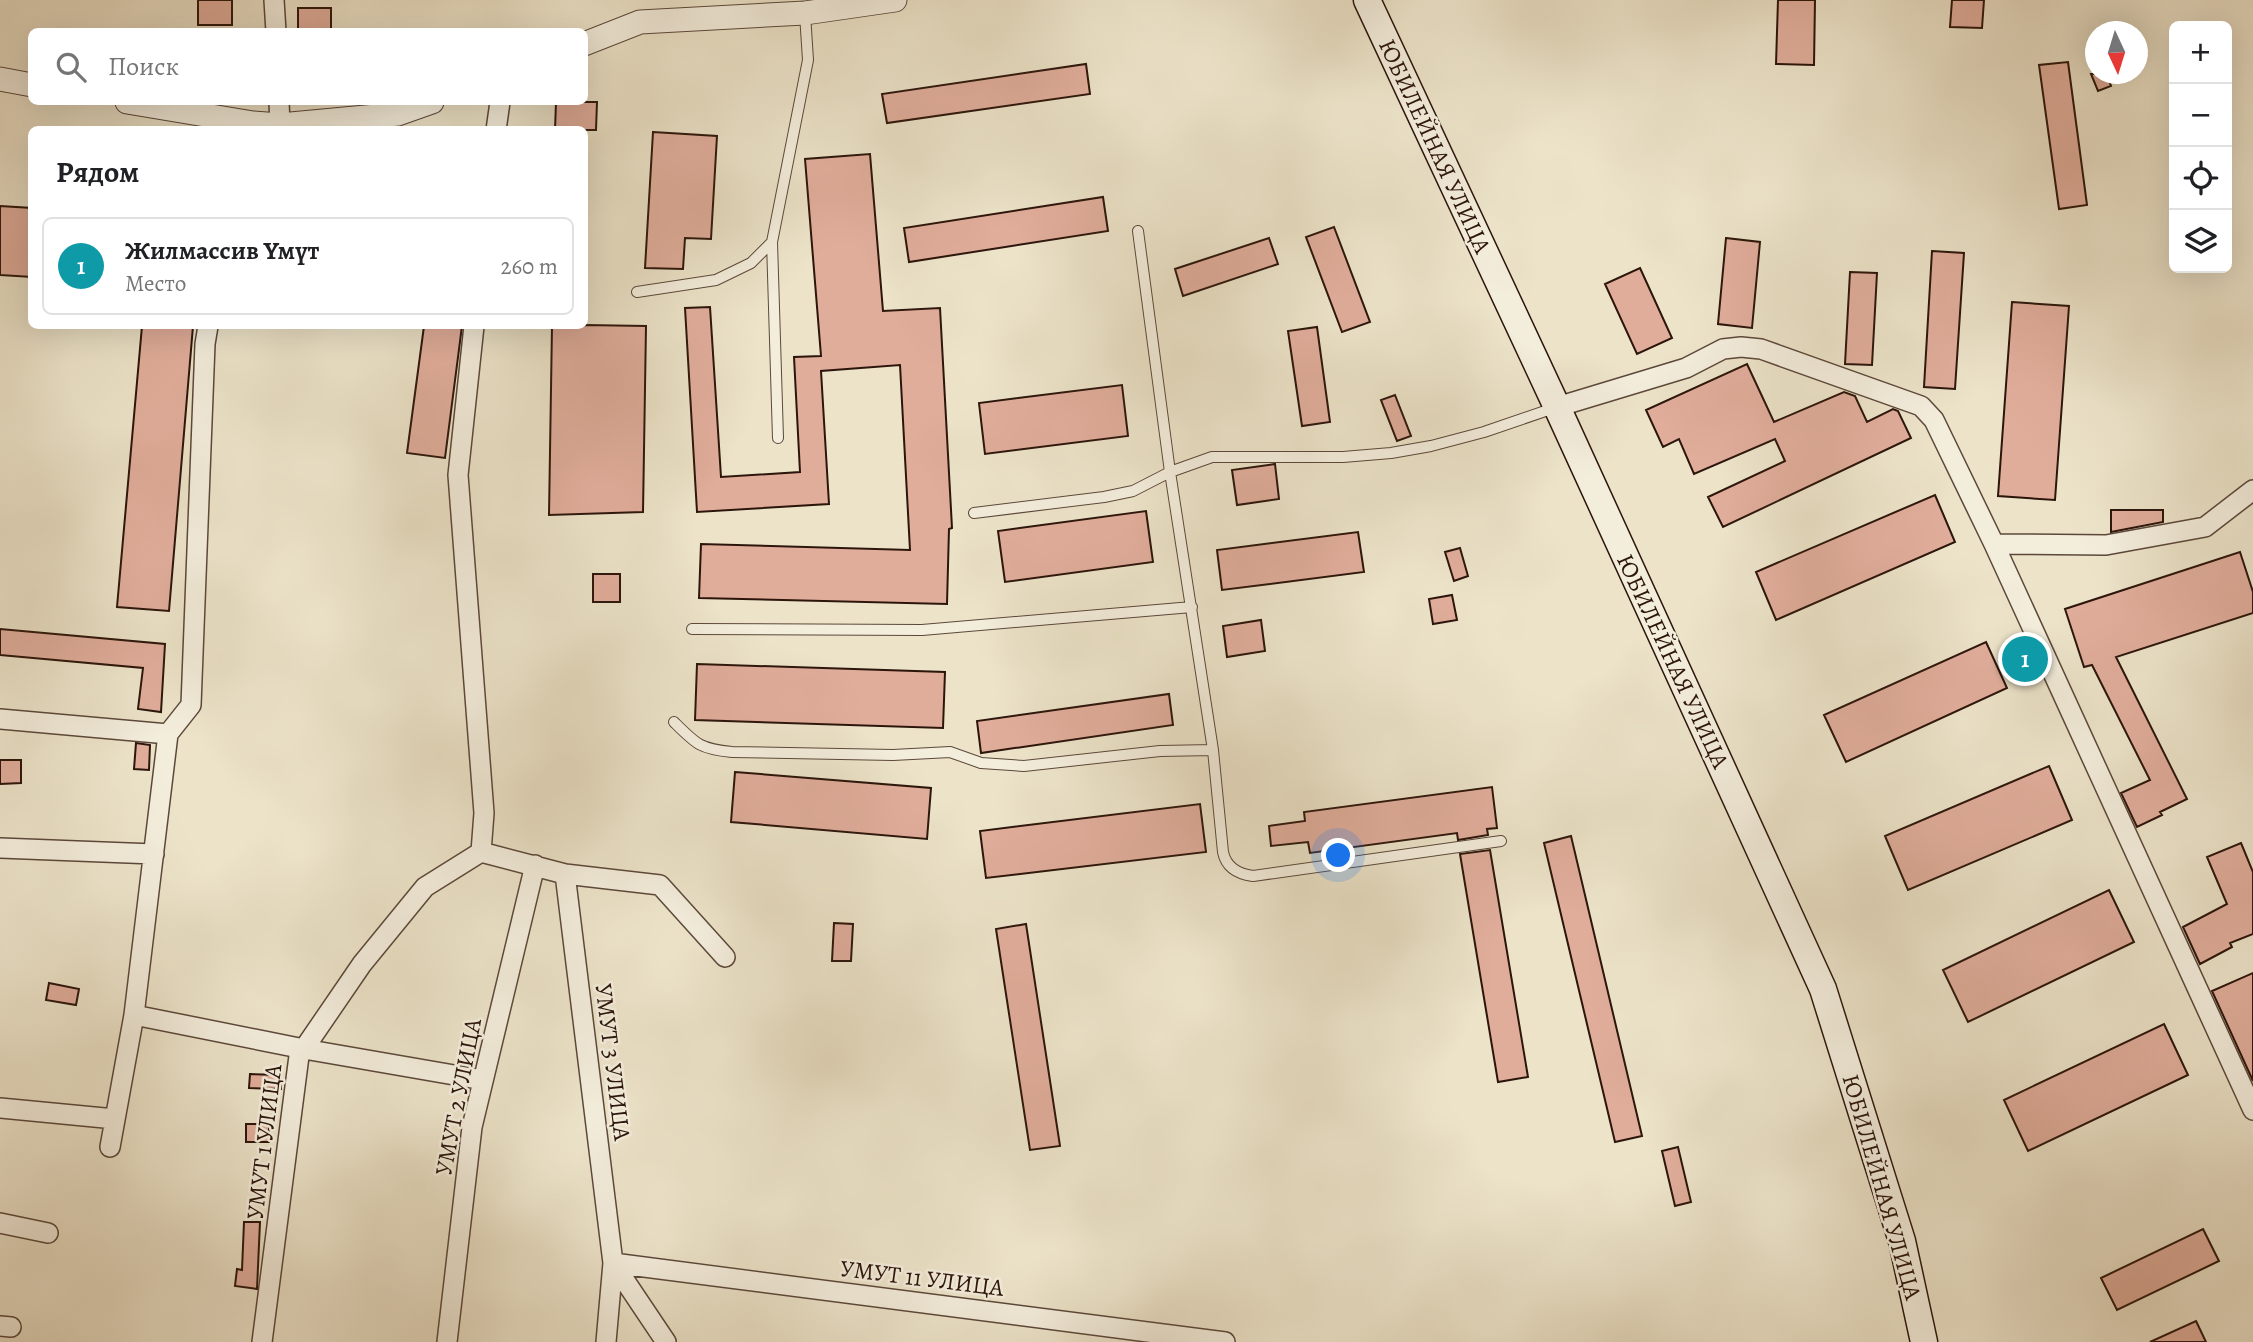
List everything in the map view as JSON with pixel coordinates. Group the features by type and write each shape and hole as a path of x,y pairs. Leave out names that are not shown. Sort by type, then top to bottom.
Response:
{"main road":[{"name":"ЮБИЛЕЙНАЯ УЛИЦА","path":"1367,0 1557,407 1823,989 1902,1241 1924,1342"}],"street":[{"path":"274,0 276,28"},
{"path":"588,42 640,22 895,0"},
{"path":"0,79 28,84"},
{"path":"143,105 252,126 398,114 424,105"},
{"path":"279,105 280,125"},
{"path":"497,126 500,105"},
{"path":"110,1146 134,1015 168,734 191,705 208,329"},
{"path":"474,329 457,475 484,813 481,852 565,874 660,885 725,957"},
{"path":"1557,407 1686,368 1723,349 1741,347 1761,349 1921,407 1934,420 1994,544 2253,1110"},
{"path":"1994,544 2106,545 2205,527 2253,490"},
{"path":"0,719 168,734"},
{"path":"0,848 154,854"},
{"name":"УМУТ 1 УЛИЦА","path":"262,1342 299,1056 362,964 425,887 481,852"},
{"name":"УМУТ 2 УЛИЦА","path":"447,1342 472,1127 535,865"},
{"name":"УМУТ 3 УЛИЦА","path":"565,874 613,1263 606,1342"},
{"path":"134,1015 304,1049 483,1080"},
{"path":"0,1108 115,1119"},
{"path":"0,1223 48,1233"},
{"path":"613,1263 666,1342"},
{"name":"УМУТ 11 УЛИЦА","path":"613,1263 1225,1342"}],"lane":[{"path":"778,438 772,242 808,60 806,7"},
{"path":"1138,231 1170,472 1213,750 1224,859 1243,875 1253,876 1501,841"},
{"path":"637,292 716,280 751,263 772,242"},
{"path":"974,513 1133,491 1170,472 1212,457 1343,457 1432,446 1557,407"},
{"path":"692,629 922,630 1192,607"},
{"path":"674,722 700,746 732,752 893,755 950,752 981,763 1024,766 1149,752 1213,750"}],"building":[{"path":"198,0 232,0 232,25 198,25"},
{"path":"1778,0 1815,0 1814,65 1776,64"},
{"path":"1952,0 1984,0 1982,28 1950,27"},
{"path":"298,8 331,8 331,28 298,28"},
{"path":"2068,62 2087,205 2059,209 2039,65"},
{"path":"1086,64 1090,94 887,123 882,94"},
{"path":"2095,84 2110,84 2111,86 2098,91"},
{"path":"588,102 597,102 596,130 588,130 588,126 555,126 556,105 588,105"},
{"path":"653,132 717,136 711,239 685,238 683,269 645,268"},
{"path":"870,154 883,311 940,308 952,528 949,529 947,604 699,598 701,544 910,550 900,365 821,371 829,504 697,512 685,308 710,307 721,477 800,472 794,357 821,356 805,159"},
{"path":"1103,197 1108,231 909,262 904,228"},
{"path":"0,206 28,208 28,277 0,275"},
{"path":"1334,227 1370,322 1342,332 1306,237"},
{"path":"1269,238 1278,264 1183,296 1175,269"},
{"path":"1726,238 1760,242 1752,328 1718,324"},
{"path":"1932,251 1964,253 1955,389 1924,387"},
{"path":"1640,268 1672,338 1637,354 1605,284"},
{"path":"1850,272 1877,273 1872,365 1845,364"},
{"path":"2012,302 2069,306 2055,500 1998,496"},
{"path":"588,325 646,326 643,512 549,515 552,329 588,329"},
{"path":"1317,327 1330,422 1302,426 1288,331"},
{"path":"142,329 193,329 169,611 117,607"},
{"path":"424,329 462,329 445,458 407,453"},
{"path":"1747,364 1774,422 1844,392 1855,396 1867,422 1893,409 1898,411 1911,438 1723,527 1708,497 1785,461 1775,439 1694,474 1679,439 1663,447 1646,410"},
{"path":"1122,385 1128,436 985,454 979,403"},
{"path":"1395,395 1411,436 1397,441 1381,400"},
{"path":"1275,464 1279,499 1237,505 1232,470"},
{"path":"1935,495 1955,542 1776,620 1756,572"},
{"path":"2111,510 2163,510 2163,522 2111,532"},
{"path":"1146,511 1153,562 1005,582 998,531"},
{"path":"1358,532 1364,572 1222,590 1217,550"},
{"path":"1460,548 1468,576 1454,581 1445,552"},
{"path":"2240,552 2253,592 2253,613 2116,657 2187,799 2137,827 2121,793 2150,780 2092,665 2084,667 2065,609"},
{"path":"593,574 620,574 620,602 593,602"},
{"path":"1452,595 1457,620 1433,624 1429,599"},
{"path":"1261,620 1265,651 1227,657 1223,626"},
{"path":"0,629 165,644 161,712 138,709 143,668 0,655"},
{"path":"1986,642 2007,688 1846,762 1824,715"},
{"path":"697,664 945,672 943,728 695,720"},
{"path":"1169,694 1173,725 981,753 977,721"},
{"path":"136,743 150,745 149,770 134,769"},
{"path":"0,760 21,760 21,783 0,784"},
{"path":"2049,766 2072,820 1908,890 1885,836"},
{"path":"735,772 931,788 927,839 731,822"},
{"path":"1492,787 1497,828 1487,829 1488,835 1458,840 1457,833 1310,853 1308,842 1271,846 1269,826 1305,821 1304,812"},
{"path":"1200,804 1206,852 986,878 980,831"},
{"path":"1571,836 1642,1136 1615,1142 1544,843"},
{"path":"2241,843 2253,872 2253,934 2230,943 2232,947 2200,964 2183,927 2227,904 2207,857"},
{"path":"1490,850 1528,1077 1498,1082 1460,854"},
{"path":"2109,890 2134,942 1968,1022 1943,970"},
{"path":"834,923 853,924 851,961 832,961"},
{"path":"1026,924 1060,1146 1030,1150 996,929"},
{"path":"2253,973 2253,1081 2212,991"},
{"path":"49,983 79,989 76,1005 46,1000"},
{"path":"2164,1024 2188,1075 2028,1151 2004,1100"},
{"path":"250,1074 281,1075 281,1089 249,1088"},
{"path":"246,1124 269,1124 269,1142 246,1142"},
{"path":"1678,1147 1691,1202 1675,1206 1662,1151"},
{"path":"244,1222 260,1222 257,1289 235,1286 237,1269 242,1270"},
{"path":"2203,1229 2219,1261 2117,1310 2101,1278"},
{"path":"2196,1321 2206,1342 2150,1342"}],"place":[{"name":"Жилмассив Үмүт","path":"2025,659"}]}
